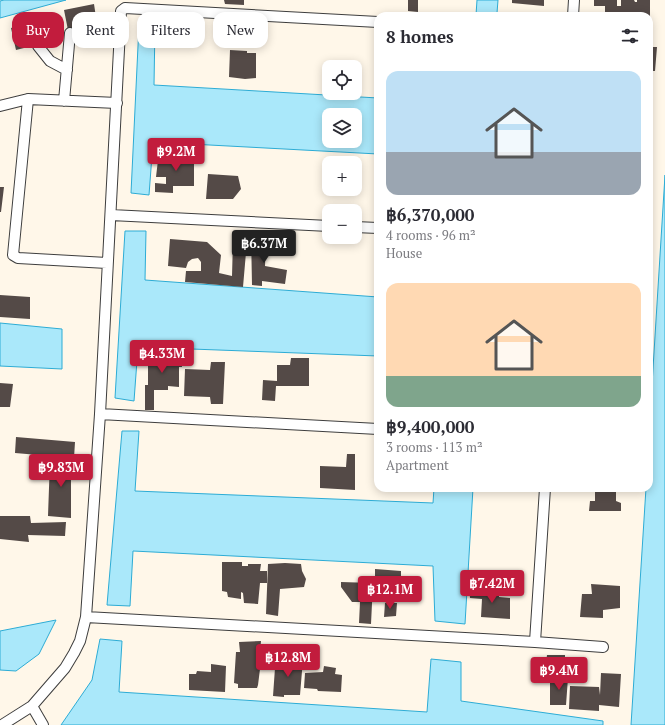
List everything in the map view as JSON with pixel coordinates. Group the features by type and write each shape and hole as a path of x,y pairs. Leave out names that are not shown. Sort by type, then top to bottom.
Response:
{"street":[{"path":"573,12 574,0"},
{"path":"2,725 32,706 65,668 80,641 86,617 100,414 107,263 117,103 120,13 123,9 374,22"},
{"path":"64,101 70,33"},
{"path":"40,48 50,61 67,70"},
{"path":"0,106 28,99 117,103"},
{"path":"28,99 13,255 16,258 107,263"},
{"path":"111,215 322,226"},
{"path":"362,227 374,228"},
{"path":"100,414 374,429"},
{"path":"535,642 545,492"},
{"path":"86,617 603,647"},
{"path":"32,706 41,722"}],"water":[{"path":"66,0 22,12 12,12 12,15 0,18 0,1"},
{"path":"477,0 498,0 497,12 476,12"},
{"path":"138,48 155,48 154,85 322,95 322,100 362,100 362,97 374,98 374,154 153,142 149,195 131,193"},
{"path":"665,175 665,725 631,725 646,492 653,492 653,368"},
{"path":"125,231 146,231 145,280 374,297 374,356 138,347 134,401 115,398"},
{"path":"0,323 62,329 62,369 0,366"},
{"path":"122,431 139,431 135,491 433,503 434,492 473,492 465,624 435,621 433,566 133,551 130,606 107,605"},
{"path":"56,620 39,654 16,671 0,670 0,631"},
{"path":"100,639 122,641 119,692 427,712 431,659 461,662 461,701 603,721 603,725 61,725 92,680"}],"building":[{"path":"224,0 244,0 244,5 225,4"},
{"path":"408,0 418,0 418,12 408,11"},
{"path":"512,0 544,0 544,6 512,3"},
{"path":"594,0 617,0 617,6 621,6 621,0 634,0 637,2 637,0 650,0 650,12 605,12 605,6 594,6"},
{"path":"94,4 95,12 72,12 72,29 68,30 64,10"},
{"path":"653,47 657,47 655,71 653,71"},
{"path":"230,50 256,53 256,78 245,79 229,77"},
{"path":"176,151 194,153 194,186 173,186 173,193 155,192 155,183 166,184 166,177 156,177 158,160 176,160"},
{"path":"208,174 238,176 241,189 233,199 206,199"},
{"path":"0,187 4,187 1,212 0,212"},
{"path":"251,234 266,234 265,266 287,270 285,284 262,281 262,286 252,285"},
{"path":"170,239 207,242 221,255 219,273 232,276 233,240 247,241 243,287 185,282 186,271 201,271 201,262 198,258 192,259 188,262 186,268 168,266"},
{"path":"0,295 30,297 30,319 0,317"},
{"path":"148,351 180,351 182,367 179,367 179,387 168,386 168,390 154,390 154,410 145,410 145,385 148,385"},
{"path":"291,358 309,358 309,386 276,386 275,401 262,400 263,380 277,381 277,365 290,365"},
{"path":"211,362 225,362 223,404 211,404 210,397 184,396 185,369 210,370"},
{"path":"0,383 13,384 10,407 0,407"},
{"path":"16,437 75,442 74,458 15,453"},
{"path":"347,454 355,454 355,490 320,488 320,466 346,467"},
{"path":"50,460 79,462 79,476 71,476 71,518 48,516"},
{"path":"595,492 616,492 616,501 621,503 621,511 589,511 590,501 595,501"},
{"path":"0,516 30,516 31,523 66,522 65,536 28,535 29,542 0,539"},
{"path":"222,562 242,562 242,566 248,566 248,564 261,564 260,571 267,571 267,583 260,583 258,604 244,603 243,593 241,592 241,599 228,597 227,592 222,591"},
{"path":"268,564 301,564 302,571 306,579 304,587 280,589 278,616 266,614"},
{"path":"375,569 401,571 401,602 375,601"},
{"path":"341,582 373,583 371,624 359,623 360,602 352,602 341,587"},
{"path":"591,584 620,586 620,608 603,610 603,618 580,617 582,594 592,594"},
{"path":"469,586 482,587 483,593 499,594 499,597 510,598 510,619 481,617 482,599 470,598"},
{"path":"385,603 397,603 396,616 384,617"},
{"path":"261,641 260,652 262,653 257,688 238,688 238,684 234,683 236,652 240,652 239,642"},
{"path":"547,655 565,655 565,674 558,676 545,671"},
{"path":"284,659 303,659 300,695 284,695 284,697 273,696 275,668 282,668"},
{"path":"211,664 226,666 225,692 189,690 189,674 196,674 197,671 211,672"},
{"path":"324,666 336,668 335,674 342,675 341,692 318,691 317,689 304,688 305,673 323,672"},
{"path":"601,673 621,674 619,707 599,705 599,711 569,709 570,686 599,687 600,695"},
{"path":"550,678 568,678 566,705 550,705"}]}
